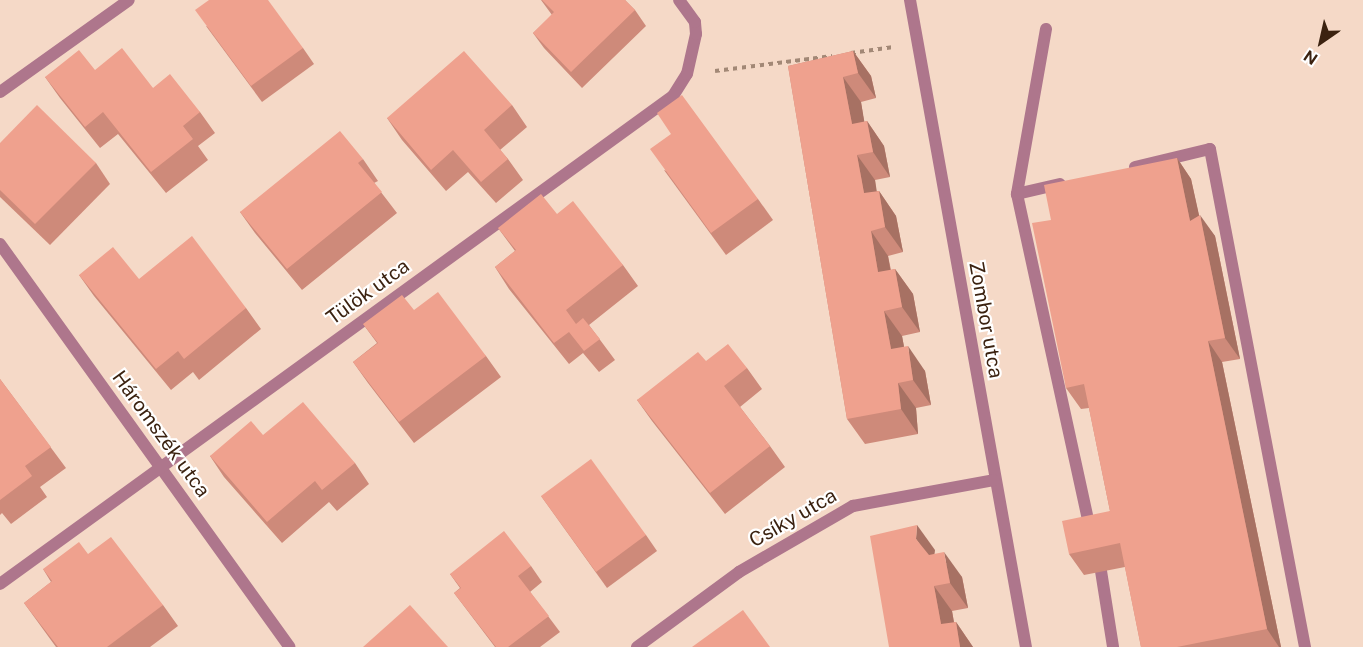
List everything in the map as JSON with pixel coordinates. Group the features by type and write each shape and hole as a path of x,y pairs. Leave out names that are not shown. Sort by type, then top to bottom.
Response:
{"street":[{"path":"0,92 129,0"},
{"name":"Tülök utca","path":"0,584 673,96 687,74 696,34 695,22 679,0"},
{"name":"Zombor utca","path":"910,0 994,480 1026,647"},
{"path":"1046,29 1017,194 1092,539"},
{"path":"1119,170 1210,149 1305,647"},
{"path":"1017,194 1074,181"},
{"name":"Háromszék utca","path":"0,244 290,647"},
{"name":"Csíky utca","path":"637,647 739,572 853,506 994,480"},
{"path":"1101,572 1113,647"}],"path":[{"path":"687,74 917,44"}],"building":[{"path":"209,0 268,0 303,48 251,86 195,10"},
{"path":"542,0 625,0 635,10 571,72 533,33 554,12"},
{"path":"122,48 153,88 170,74 200,112 183,126 193,139 151,172 103,112 85,127 45,77 79,50 95,70"},
{"path":"464,51 512,105 484,130 508,159 481,182 453,150 431,170 387,118"},
{"path":"853,51 858,73 843,77 852,124 867,121 873,152 857,155 864,193 879,191 885,227 871,231 878,272 895,269 902,307 884,311 891,349 908,346 913,380 898,383 901,409 847,419 788,66"},
{"path":"682,95 758,199 711,233 650,149 671,134 657,113"},
{"path":"37,105 96,163 35,224 0,190 0,143"},
{"path":"340,131 363,159 358,163 382,192 287,269 240,212"},
{"path":"1177,158 1190,221 1200,215 1225,338 1208,341 1267,629 1177,647 1141,647 1120,543 1069,554 1062,521 1110,511 1084,384 1066,388 1032,223 1051,220 1044,185"},
{"path":"541,194 557,214 573,201 623,265 566,310 576,324 583,318 600,339 584,351 569,332 554,343 495,267 516,250 498,228"},
{"path":"192,236 246,308 184,359 178,351 156,369 79,275 113,247 139,279"},
{"path":"438,292 486,356 399,422 353,362 378,343 363,324 402,295 414,310"},
{"path":"728,344 747,368 724,386 770,446 710,493 637,400 698,352 706,361"},
{"path":"0,379 51,447 25,466 32,476 0,500"},
{"path":"303,402 355,463 322,490 315,481 267,522 210,456 251,421 263,435"},
{"path":"591,459 646,535 596,572 541,496"},
{"path":"917,525 916,539 929,555 944,552 950,583 934,586 941,624 956,622 960,647 889,647 870,536"},
{"path":"504,531 531,566 518,576 549,616 508,647 496,647 454,593 461,588 450,574"},
{"path":"111,537 163,605 107,647 58,647 24,603 52,581 43,569 79,542 88,554"},
{"path":"410,605 448,647 363,647"},
{"path":"743,610 770,647 692,647"}]}
